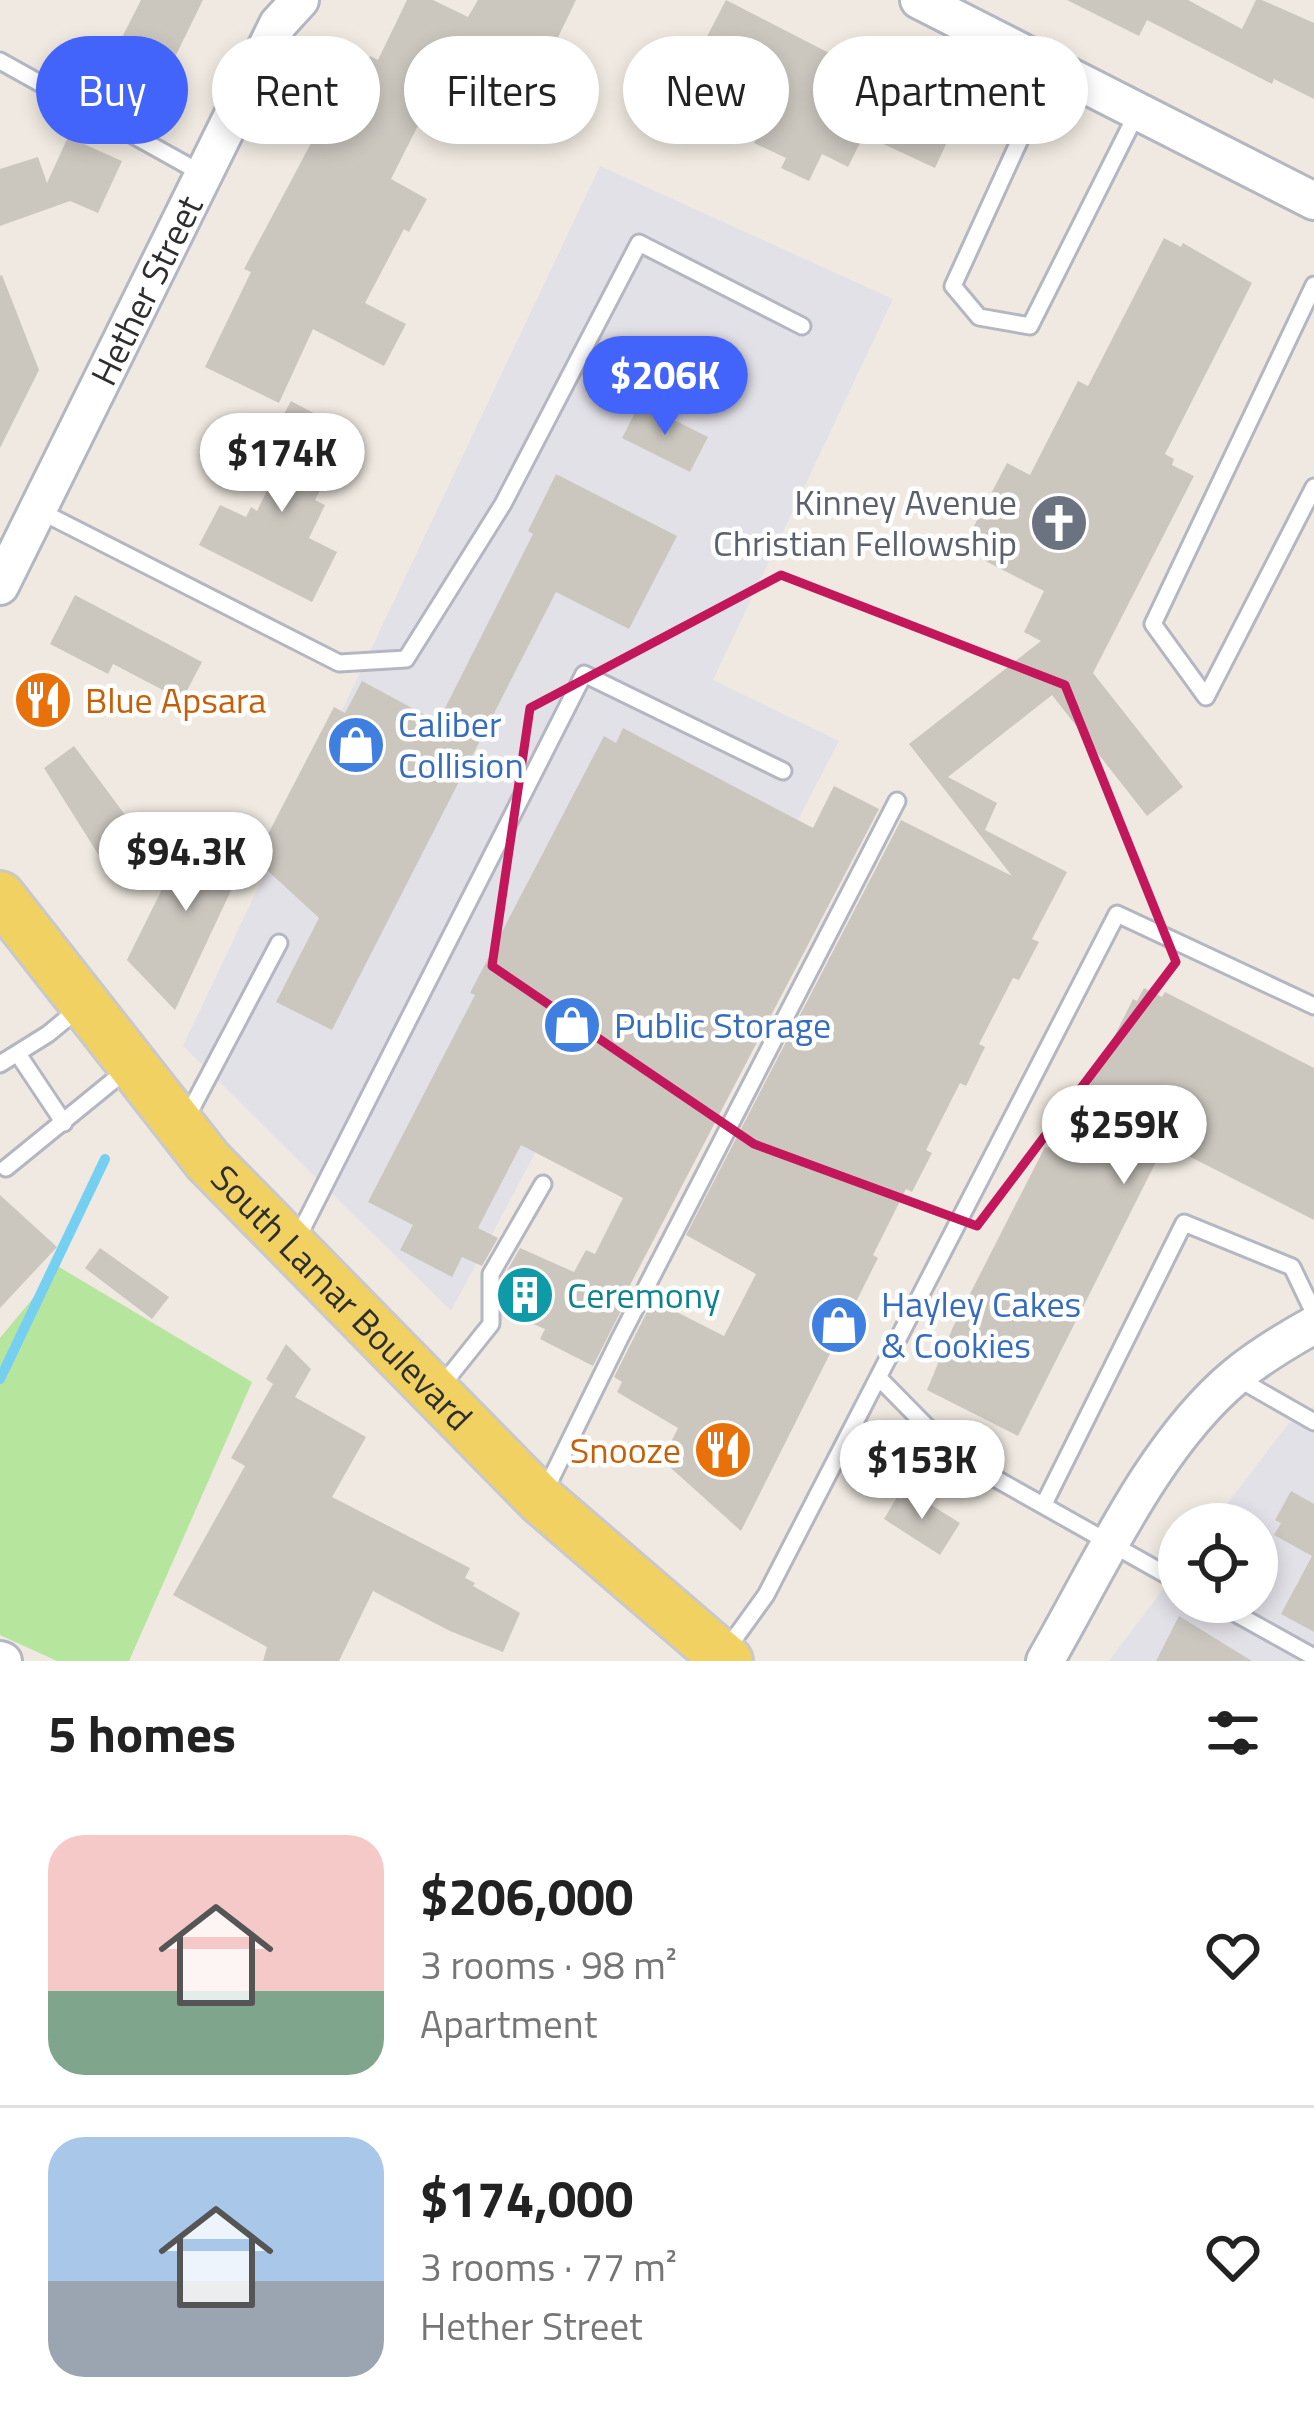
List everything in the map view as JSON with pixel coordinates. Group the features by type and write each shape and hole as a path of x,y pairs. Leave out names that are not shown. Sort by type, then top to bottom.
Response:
{"main road":[{"name":"South Lamar Boulevard","path":"0,896 208,1161 541,1500 724,1658"}],"street":[{"name":"Hether Street","path":"0,586 278,24 300,0"},
{"path":"919,0 989,36"},
{"path":"1088,86 1314,201"},
{"path":"1045,1661 1188,1426 1235,1377 1314,1324"}],"lane":[{"path":"0,61 204,175"},
{"path":"1018,144 952,286 979,316 1030,326 1138,112"},
{"path":"38,510 339,663 406,659 502,504 639,243 802,326"},
{"path":"1314,285 1153,624 1206,697 1314,487"},
{"path":"294,1245 584,674 784,771"},
{"path":"541,1500 898,801"},
{"path":"724,1658 766,1595 1117,914 1314,1006"},
{"path":"182,1127 279,943"},
{"path":"0,1064 84,1004"},
{"path":"18,1054 64,1123"},
{"path":"6,1168 133,1065"},
{"path":"436,1392 491,1324 491,1274 543,1184"},
{"path":"1043,1504 1184,1223 1292,1267 1314,1313"},
{"path":"1235,1377 1314,1422"},
{"path":"879,1378 940,1440 991,1476 1158,1570"},
{"path":"1253,1623 1314,1657"}],"highlighted area":[{"path":"781,575 1065,685 1176,962 977,1226 754,1144 492,966 530,708"}],"shaded area":[{"path":"600,166 893,299 713,680 839,741 643,1117 573,1082 451,1311 183,1046"},
{"path":"1314,1406 1314,1661 1109,1661 1158,1596 1158,1623 1278,1623 1278,1503 1228,1503 1288,1424"}],"green space":[{"path":"59,1267 252,1382 129,1661 57,1661 0,1635 0,1338"}],"building":[{"path":"141,0 203,0 185,36 123,36"},
{"path":"407,0 433,0 468,17 478,0 576,0 559,36 404,36 404,144 409,144 391,179 427,199 409,232 404,229 365,303 406,324 384,366 313,329 279,403 205,367 251,272 244,269 311,144 380,144 380,56"},
{"path":"726,0 813,45 813,144 860,144 848,167 822,154 809,181 781,168 786,158 756,144 789,144 789,36 707,36"},
{"path":"1067,0 1188,0 1242,29 1256,0 1262,0 1314,23 1314,99 1274,79 1272,84 1147,20 1139,36"},
{"path":"65,144 84,144 122,161 98,213 70,201 0,226 0,169 38,157 47,183"},
{"path":"883,144 946,144 935,168"},
{"path":"1164,238 1181,247 1183,243 1252,283 1165,454 1174,459 1172,465 1194,476 1093,673 1183,787 1147,816 1052,695 948,777 997,803 985,830 1067,872 1032,939 1039,942 1019,980 1013,978 979,1044 985,1047 966,1086 960,1083 926,1150 932,1153 912,1192 906,1189 873,1255 878,1258 741,1531 662,1460 678,1428 617,1392 622,1382 614,1377 653,1300 724,1336 756,1274 686,1235 901,820 1012,876 909,744 1041,641 1024,632 1044,591 962,549 1007,463 1030,475 1078,381 1088,386"},
{"path":"0,276 39,370 0,448"},
{"path":"291,401 336,425 310,474 324,482 315,500 325,505 309,538 337,552 312,602 199,545 220,505 246,517 251,507 257,511 293,438 276,429"},
{"path":"640,403 708,437 690,472 622,438"},
{"name":"Caliber Collision","path":"556,474 677,536 629,629 556,592 332,1030 276,1002 319,918 255,859 334,707 345,713 362,681 438,722 533,534 528,531"},
{"path":"75,595 202,662 182,700 113,664 108,674 50,644"},
{"name":"Public Storage","path":"623,728 813,828 834,786 879,809 629,1287 593,1366 540,1339 545,1329 503,1311 512,1280 504,1276 520,1248 574,1272 586,1250 595,1254 623,1198 521,1145 478,1228 498,1238 482,1266 462,1257 452,1277 400,1250 413,1225 368,1202 604,736 616,743"},
{"path":"74,746 134,827 98,854 44,768"},
{"path":"201,828 249,852 175,1010 127,960 183,847 190,850"},
{"path":"1144,988 1162,997 1165,992 1314,1068 1314,1220 1165,1144 1018,1436 927,1390 953,1327 1045,1147 1060,1124 1068,1129 1133,999 1137,1001"},
{"path":"0,1195 57,1247 0,1308"},
{"path":"100,1248 169,1297 152,1319 85,1268"},
{"path":"286,1344 311,1369 295,1397 366,1437 332,1497 470,1568 465,1578 473,1586 520,1613 503,1652 373,1591 339,1661 263,1661 267,1647 173,1595 245,1466 231,1458 273,1384 266,1379"},
{"path":"907,1490 960,1523 940,1555 884,1519"},
{"path":"1291,1491 1314,1504 1314,1632 1281,1614 1312,1556 1278,1537 1278,1515"},
{"path":"1175,1623 1190,1623 1252,1661 1156,1661"}],"waterway":[{"path":"0,1379 105,1159"}],"place":[{"name":"Kinney Avenue Christian Fellowship","path":"1059,523"},
{"name":"Blue Apsara","path":"43,700"},
{"name":"Caliber Collision","path":"356,745"},
{"name":"Public Storage","path":"572,1025"},
{"name":"Ceremony","path":"525,1295"},
{"name":"Hayley Cakes & Cookies","path":"839,1325"},
{"name":"Snooze","path":"723,1450"}]}
